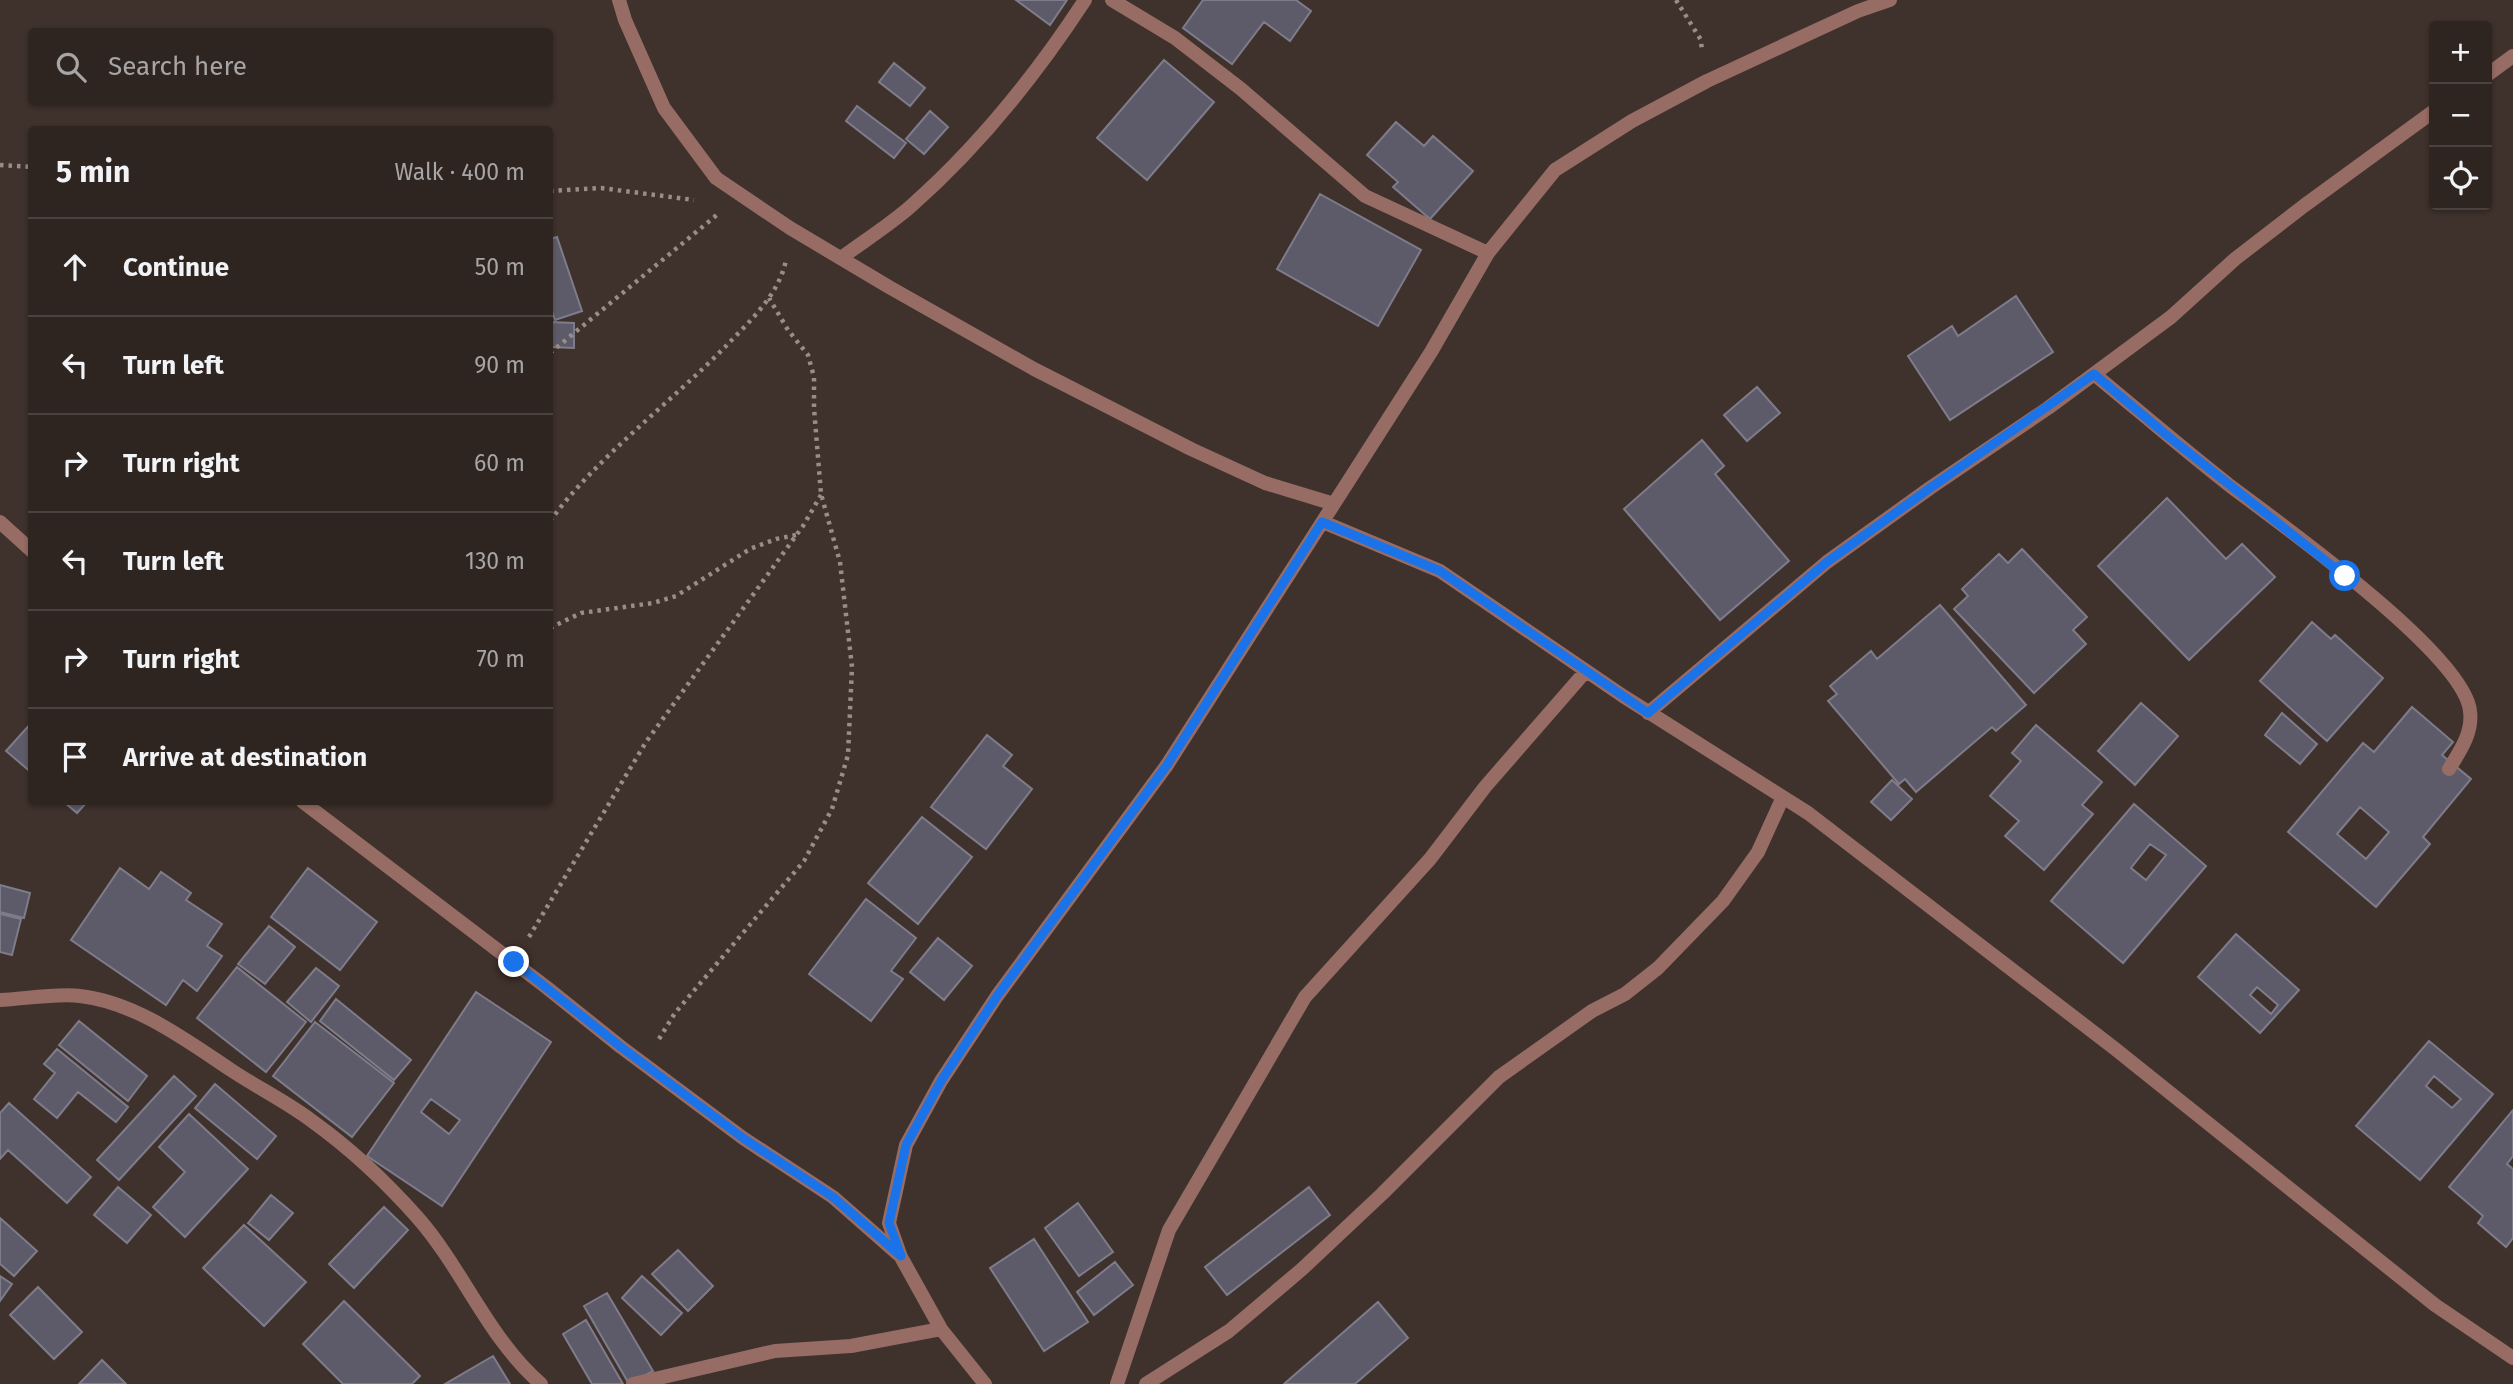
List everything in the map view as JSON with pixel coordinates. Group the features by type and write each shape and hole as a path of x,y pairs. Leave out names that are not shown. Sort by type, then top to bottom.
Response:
{"street":[{"path":"619,0 625,20 664,108 716,178 790,228 1034,369 1191,449 1265,483 1334,504"},
{"path":"841,258 909,208 968,149 1063,34 1085,0"},
{"path":"1112,0 1175,38 1241,89 1364,196 1488,253"},
{"path":"985,1384 942,1329 901,1256 889,1223 906,1145 941,1081 997,996 1167,765 1431,352 1488,253 1555,170 1632,121 1707,81 1858,11 1890,0"},
{"path":"2492,71 2513,56"},
{"path":"1648,713 1827,562 2171,317 2235,259 2429,115"},
{"path":"2094,374 2392,614 2444,663 2462,689 2470,710 2468,738 2449,769"},
{"path":"0,522 28,547"},
{"path":"1322,522 1440,571 1648,713 1808,813 2114,1048 2435,1305 2513,1358"},
{"path":"1116,1384 1169,1230 1305,997 1430,859 1485,787 1586,671"},
{"path":"1146,1384 1229,1331 1301,1270 1499,1077 1592,1012 1625,994 1658,968 1723,901 1758,852 1783,797"},
{"path":"307,805 743,1138 833,1197 901,1256"},
{"path":"0,1000 79,996 124,1007 181,1037 312,1121 370,1169 418,1219 453,1264 496,1335 526,1371 541,1384"},
{"path":"633,1384 775,1351 851,1346 942,1329"}],"path":[{"path":"1676,0 1701,40 1707,81"},
{"path":"0,165 28,167"},
{"path":"553,191 601,188 690,199 726,207"},
{"path":"553,351 740,194"},
{"path":"553,517 572,493 713,359 769,298 783,274 790,228"},
{"path":"644,1064 676,1013 804,861 832,809 848,755 852,667 839,562 821,494 814,377 808,355 788,330 769,298"},
{"path":"514,962 646,742 797,534 821,494"},
{"path":"553,627 581,613 653,603 676,596 750,550 797,534"}],"building":[{"path":"1016,0 1067,0 1050,25"},
{"path":"1203,0 1296,0 1311,11 1290,41 1264,22 1232,64 1183,28"},
{"path":"1164,60 1214,102 1147,180 1097,138"},
{"path":"894,63 925,88 910,106 879,82"},
{"path":"857,106 906,143 894,158 846,121"},
{"path":"930,111 948,127 924,154 906,139"},
{"path":"1396,122 1424,146 1433,136 1473,171 1430,219 1393,187 1398,182 1367,155"},
{"path":"1320,194 1421,250 1378,326 1277,269"},
{"path":"557,237 582,311 555,320 553,314 553,238"},
{"path":"2016,296 2053,352 1950,420 1908,356 1952,326 1958,336"},
{"path":"553,322 574,323 574,348 553,347"},
{"path":"1757,387 1780,413 1747,441 1724,415"},
{"path":"1702,440 1724,466 1715,474 1789,561 1720,620 1624,509"},
{"path":"2167,498 2226,559 2242,544 2275,577 2189,660 2098,566"},
{"path":"2022,549 2087,617 2073,630 2086,644 2034,693 1954,609 1968,596 1962,589 1999,554 2008,563"},
{"path":"1940,605 2026,705 1996,731 1992,727 1916,792 1905,779 1899,784 1828,701 1837,694 1830,686 1871,651 1877,659"},
{"path":"2312,622 2331,639 2335,635 2383,678 2327,741 2260,681"},
{"path":"2141,703 2178,736 2135,785 2098,751"},
{"path":"2412,707 2453,742 2442,755 2471,779 2423,837 2430,844 2376,907 2288,832 2363,743 2374,752","holes":["2360,807 2389,832 2366,859 2337,834"]},
{"path":"2282,713 2317,744 2300,764 2265,735"},
{"path":"2036,725 2102,782 2082,805 2093,814 2044,870 2005,836 2019,821 1990,796 2021,761 2012,753"},
{"path":"28,726 28,770 6,751"},
{"path":"987,735 1012,755 1003,766 1032,789 986,849 931,807"},
{"path":"1892,780 1912,799 1891,820 1871,802"},
{"path":"2134,804 2206,866 2123,963 2051,901","holes":["2150,844 2166,855 2146,880 2131,868"]},
{"path":"68,805 84,805 77,813"},
{"path":"922,817 972,857 918,924 868,883"},
{"path":"120,868 149,889 161,872 191,893 186,900 222,924 207,946 222,956 197,991 183,980 166,1005 71,940"},
{"path":"308,868 377,922 340,970 271,917"},
{"path":"0,885 30,893 24,918 0,912"},
{"path":"866,899 916,938 891,971 903,979 871,1021 809,974"},
{"path":"0,914 21,919 12,955 0,952"},
{"path":"269,926 295,947 265,984 238,964"},
{"path":"2236,934 2299,990 2260,1033 2198,977","holes":["2257,987 2278,1005 2271,1014 2250,995"]},
{"path":"938,938 972,966 944,1000 910,972"},
{"path":"237,967 306,1022 266,1072 197,1018"},
{"path":"316,968 339,986 311,1022 287,1002"},
{"path":"476,992 551,1042 442,1206 367,1156","holes":["431,1099 460,1120 449,1134 421,1112"]},
{"path":"336,999 411,1060 394,1080 320,1021"},
{"path":"79,1021 147,1076 128,1101 59,1045"},
{"path":"315,1022 394,1083 352,1137 273,1076"},
{"path":"2429,1041 2493,1094 2420,1180 2356,1126","holes":["2434,1076 2461,1099 2452,1108 2426,1086"]},
{"path":"57,1049 128,1107 116,1122 78,1092 57,1118 34,1099 55,1073 44,1064"},
{"path":"174,1076 196,1096 119,1180 97,1160"},
{"path":"215,1084 276,1136 257,1159 195,1108"},
{"path":"9,1103 91,1177 67,1203 8,1150 0,1159 0,1113"},
{"path":"2513,1110 2513,1156 2507,1164 2513,1169 2513,1238 2506,1247 2478,1223 2483,1216 2449,1187"},
{"path":"189,1114 248,1169 185,1237 153,1207 185,1172 159,1147"},
{"path":"118,1187 151,1215 127,1243 94,1215"},
{"path":"1309,1187 1330,1215 1227,1295 1205,1267"},
{"path":"271,1195 293,1213 269,1240 248,1223"},
{"path":"1078,1203 1113,1252 1079,1276 1045,1228"},
{"path":"384,1207 408,1230 354,1288 329,1264"},
{"path":"0,1218 37,1251 14,1276 0,1264"},
{"path":"244,1225 306,1282 264,1326 203,1268"},
{"path":"1034,1239 1088,1322 1044,1351 990,1268"},
{"path":"678,1250 713,1286 688,1311 652,1274"},
{"path":"1115,1262 1133,1285 1094,1315 1077,1292"},
{"path":"0,1276 12,1284 0,1301"},
{"path":"642,1276 682,1313 661,1335 622,1298"},
{"path":"38,1287 82,1332 54,1359 10,1315"},
{"path":"607,1293 653,1371 629,1384 584,1306"},
{"path":"344,1301 420,1376 412,1384 343,1384 303,1344"},
{"path":"1378,1302 1408,1338 1355,1384 1284,1384"},
{"path":"586,1320 623,1384 592,1384 563,1334"},
{"path":"493,1356 510,1384 445,1384"},
{"path":"102,1360 126,1384 79,1384"}],"route":[{"path":"514,962 621,1047 743,1138 833,1197 901,1256 889,1223 906,1145 941,1081 997,996 1167,765 1322,522 1440,571 1648,713 1827,562 2094,374 2345,576"}]}
